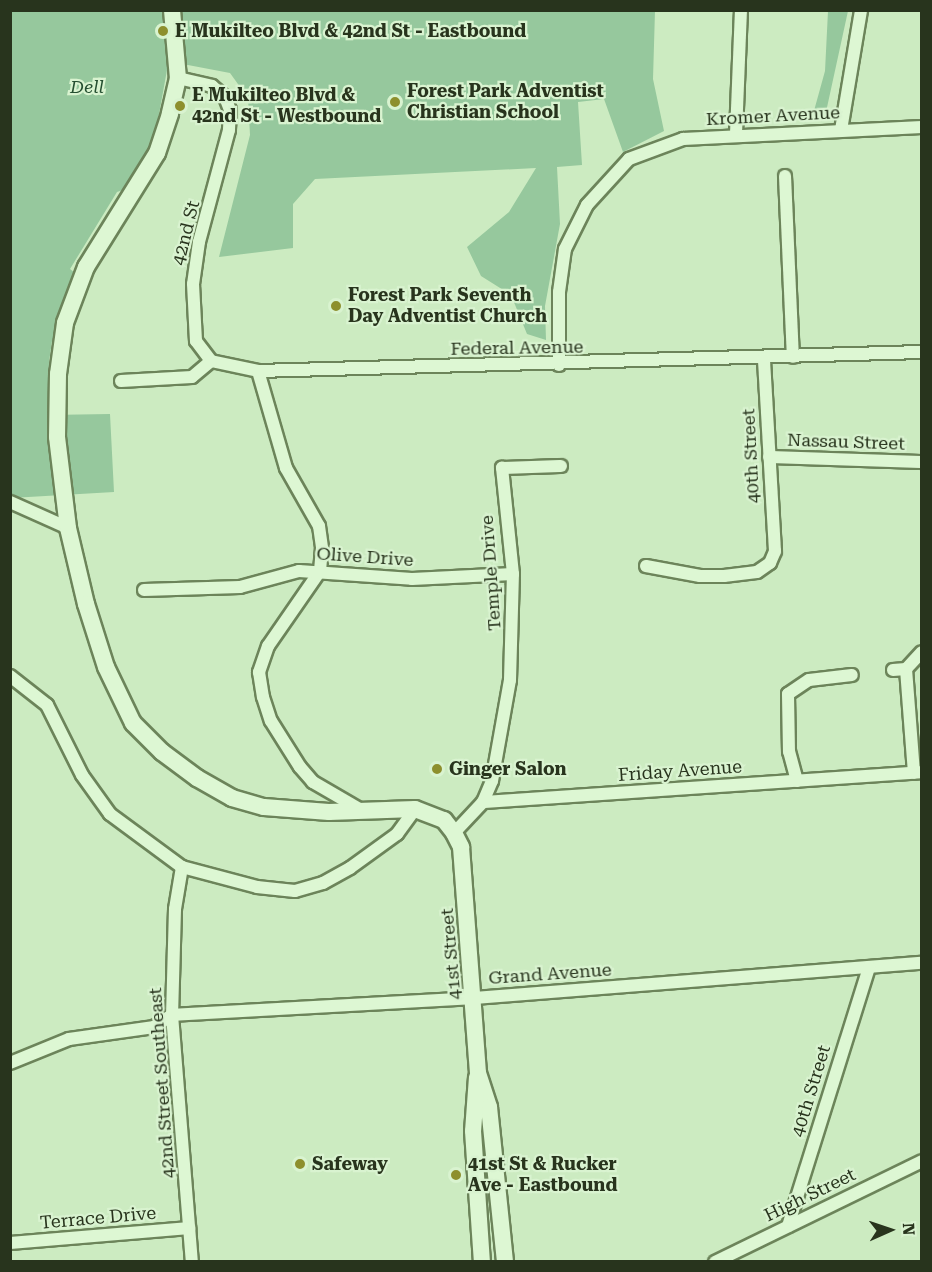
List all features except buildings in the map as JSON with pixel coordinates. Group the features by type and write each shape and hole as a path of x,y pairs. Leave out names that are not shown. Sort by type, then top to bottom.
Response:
{"main road":[{"path":"172,10 178,78 157,153 86,267 65,323 57,437 68,528 106,667 134,723 162,752 232,798 291,810 415,809 444,820 454,833"},
{"name":"41st Street","path":"454,833 461,847 474,998 478,1073 472,1106 482,1262"},
{"name":"41st Street","path":"478,1073 489,1107 505,1262"},
{"path":"478,1200 498,1198"}],"street":[{"path":"736,134 741,10"},
{"path":"841,130 861,10"},
{"name":"42nd St","path":"178,78 212,86 225,97 230,110 229,130 199,242 193,284 196,341 211,361"},
{"name":"Kromer Avenue","path":"559,365 559,292 565,249 587,205 629,159 683,139 736,134 921,127"},
{"path":"785,176 793,357"},
{"name":"Federal Avenue","path":"211,361 258,371 559,365 921,352"},
{"name":"40th Street","path":"646,566 700,576 723,576 757,572 770,563 775,551 764,358"},
{"path":"121,381 192,377 211,361"},
{"path":"258,371 286,468 319,526 320,571 268,646 259,672 263,697 271,721 300,767 313,782 364,811"},
{"name":"Nassau Street","path":"769,457 921,462"},
{"name":"Temple Drive","path":"483,802 494,772 510,680 513,574 502,468 561,466"},
{"path":"10,502 68,528"},
{"name":"Olive Drive","path":"144,590 240,587 299,571 320,571 358,578 412,579 513,574"},
{"path":"893,670 906,669 921,652"},
{"path":"906,669 918,773"},
{"path":"796,781 789,752 788,694 809,680 852,675"},
{"path":"10,676 47,705 82,775 110,814 182,867 248,885 295,891 322,883 350,868 398,834 415,809"},
{"name":"Friday Avenue","path":"483,802 918,773"},
{"path":"454,833 483,802"},
{"name":"42nd Street Southeast","path":"182,867 175,909 172,1015 192,1262"},
{"name":"Grand Avenue","path":"10,1063 69,1039 154,1027 172,1015 474,998 921,963"},
{"name":"40th Street","path":"788,1226 869,967"},
{"name":"High Street","path":"715,1262 921,1161"},
{"name":"Terrace Drive","path":"10,1243 189,1228"}],"green space":[{"name":"Dell","path":"11,11 655,11 653,79 664,131 623,152 604,99 578,102 582,165 557,167 560,224 545,306 546,340 527,334 511,295 481,276 467,247 509,212 536,168 315,179 293,204 293,248 219,257 250,135 248,98 230,73 188,65 167,70 152,153 126,189 117,192 70,269 75,273 52,341 49,362 48,415 110,414 114,492 11,498"},
{"path":"828,11 848,11 826,112 818,121 818,115 812,118 825,71"}],"place":[{"name":"E Mukilteo Blvd & 42nd St - Eastbound","path":"163,31"},
{"name":"Forest Park Adventist Christian School","path":"395,102"},
{"name":"E Mukilteo Blvd & 42nd St - Westbound","path":"180,106"},
{"name":"Forest Park Seventh Day Adventist Church","path":"336,306"},
{"name":"Ginger Salon","path":"437,769"},
{"name":"Safeway","path":"300,1164"},
{"name":"41st St & Rucker Ave - Eastbound","path":"456,1175"}]}
